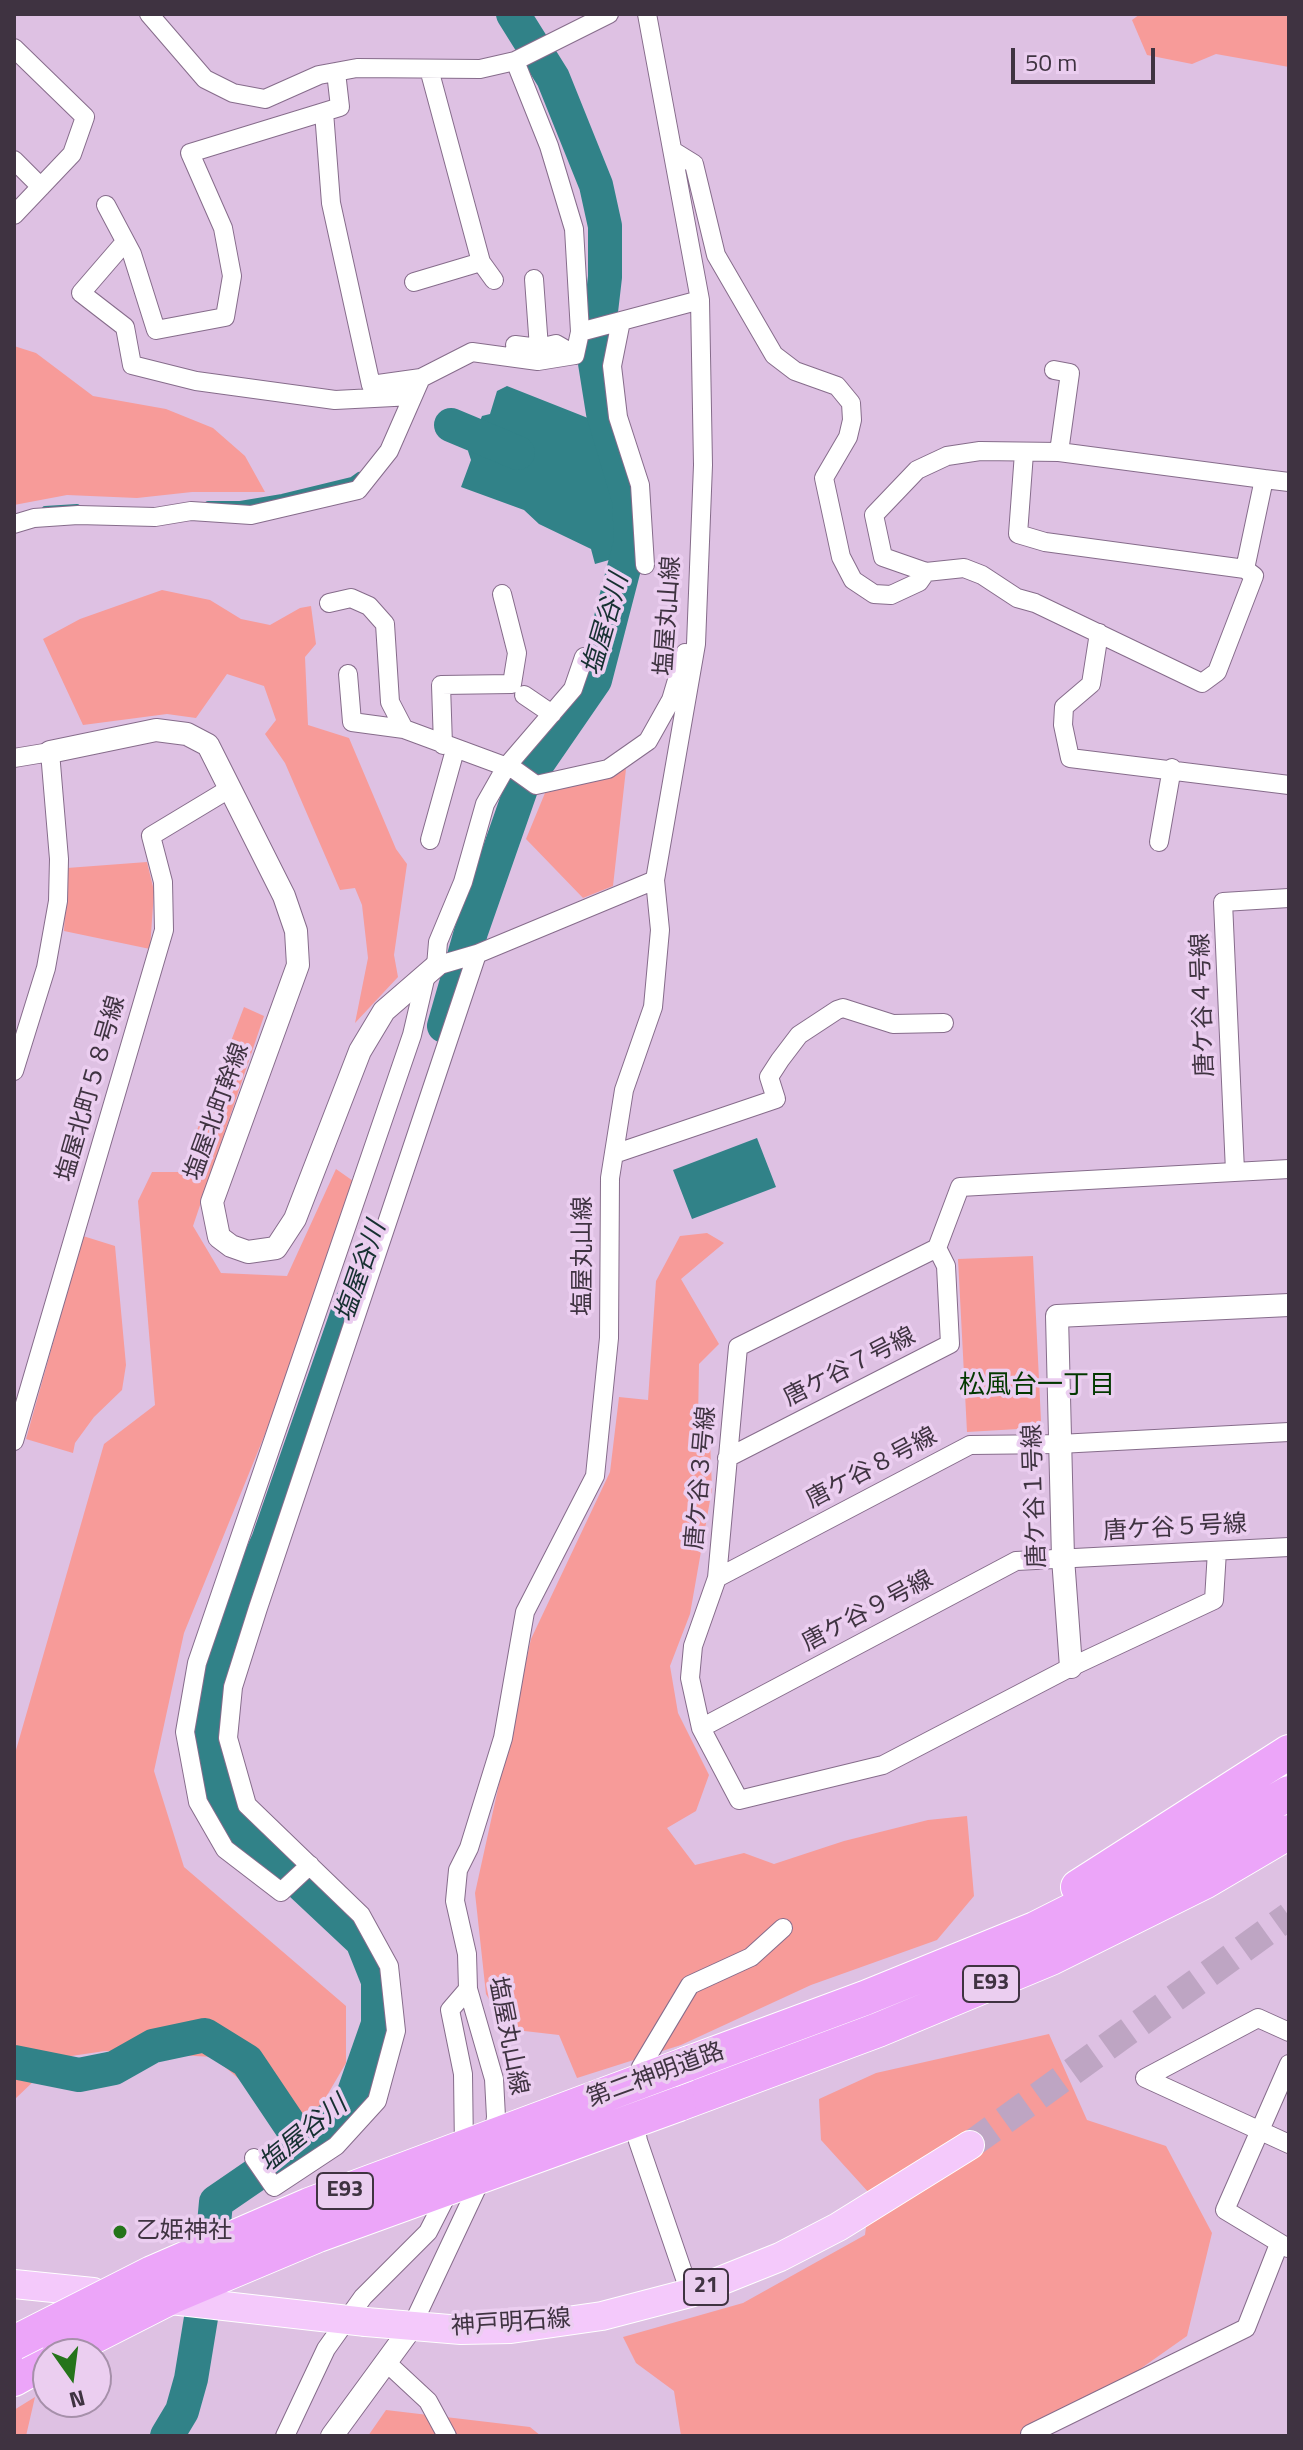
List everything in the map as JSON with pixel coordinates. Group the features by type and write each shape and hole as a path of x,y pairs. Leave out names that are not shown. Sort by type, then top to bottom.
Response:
{"highway":[{"path":"865,1998 1041,1909 1289,1752"},
{"name":"第二神明道路","path":"14,2343 152,2273 309,2205 865,1998 1035,1929 1100,1897 1289,1793"},
{"name":"第二神明道路","path":"90,2338 173,2296 305,2240 679,2104 970,1993 1126,1922 1289,1832"},
{"path":"970,1993 1131,1931 1289,1850"},
{"path":"14,2379 32,2369"}],"main road":[{"name":"神戸明石線","path":"14,2284 411,2328 499,2330 555,2324 602,2316 690,2293 780,2257 838,2227 970,2145"}],"street":[{"path":"149,14 205,79 233,93 265,99 319,75 357,68 480,69 515,61 609,14"},
{"name":"塩屋丸山線","path":"332,2436 411,2328 476,2197 490,2155 496,2117 494,2079 468,1989 467,1954 455,1901 458,1870 469,1848 503,1738 525,1612 595,1476 609,1338 610,1178 624,1090 653,1007 660,930 655,880 696,644 703,465 700,300 647,14"},
{"path":"14,48 85,117 72,154 14,215"},
{"path":"515,61 549,146 574,229 587,330 575,355"},
{"path":"429,69 481,262 494,280"},
{"path":"106,205 125,242 156,330 225,317 232,276 223,228 190,153 340,107 336,72"},
{"path":"324,112 331,203 371,385 421,378 472,352 538,361 575,355"},
{"path":"673,151 694,164 716,255 774,355 795,371 837,386 851,403 852,420 848,437 824,478 841,557 853,580 874,594 891,595 919,582 926,572"},
{"path":"14,160 41,187"},
{"path":"125,242 81,293 125,327 132,365 196,381 335,400 413,396"},
{"path":"414,282 481,262"},
{"path":"534,279 539,348"},
{"path":"587,330 700,300"},
{"path":"621,321 612,366 618,417 640,485 645,565"},
{"path":"515,345 539,348 556,344 575,355"},
{"path":"1054,370 1070,373 1059,452"},
{"path":"14,524 34,518 78,515 155,517 191,511 251,515 358,490 389,451 421,378"},
{"path":"1024,453 1018,534 1045,542 1245,569 1254,576 1217,672 1202,683 1035,603 1017,598 998,582 964,568 926,572 883,557 874,515 917,470 947,456 980,451 1059,452 1289,482"},
{"path":"1245,569 1264,479"},
{"path":"430,840 449,748 441,685 512,684 517,653 502,594"},
{"path":"329,603 351,598 369,606 385,624 390,702 404,729"},
{"path":"1099,633 1091,684 1064,707 1063,725 1070,758 1172,768 1289,785"},
{"path":"348,674 352,722 404,729 510,769 536,785 608,769 648,741 671,700 686,652 696,644"},
{"path":"310,1865 281,1892 225,1849 198,1802 185,1732 197,1663 412,1035 438,942 463,882 485,804 573,689 584,657"},
{"path":"524,695 552,714"},
{"name":"塩屋北町幹線","path":"14,758 156,730 187,734 208,745 284,896 296,931 298,965 212,1202 219,1237 248,1252 276,1248 295,1219 360,1051 384,1011 431,971 655,880"},
{"path":"14,1071 22,1019 46,968 58,901 50,752"},
{"path":"1159,842 1172,768"},
{"name":"塩屋北町５８号線","path":"14,1441 164,930 163,882 151,836 229,789"},
{"name":"唐ケ谷４号線","path":"1235,1171 1223,902 1289,898"},
{"path":"254,2158 274,2187 336,2146 377,2101 396,2031 389,1966 361,1915 247,1805 228,1738 233,1687 477,954"},
{"path":"614,1154 776,1099 769,1077 780,1060 799,1035 837,1010 843,1008 893,1024 944,1023"},
{"path":"937,1248 960,1187 1289,1169"},
{"name":"唐ケ谷３号線","path":"937,1248 738,1347 717,1578 693,1646 690,1678 701,1728 739,1800 883,1765 1071,1667"},
{"name":"唐ケ谷７号線","path":"727,1458 950,1344 946,1266 937,1248"},
{"name":"唐ケ谷１号線","path":"1071,1667 1063,1558 1057,1316 1289,1305"},
{"name":"唐ケ谷８号線","path":"717,1578 970,1445 1059,1444 1289,1432"},
{"name":"唐ケ谷５号線","path":"1063,1558 1289,1547"},
{"path":"1071,1667 1214,1600 1217,1551"},
{"name":"唐ケ谷９号線","path":"701,1728 1016,1561 1063,1558"},
{"path":"690,2293 638,2141 632,2103 641,2067 690,1985 751,1957 783,1928"},
{"path":"285,2436 326,2349 363,2297 428,2232 463,2158 466,2128 463,2074 450,2010 468,1989"},
{"path":"1289,2032 1258,2018 1145,2078 1289,2144"},
{"path":"1030,2434 1246,2328 1284,2246 1225,2210 1289,2064"},
{"path":"386,2362 428,2401 447,2436"}],"shaded area":[{"path":"1140,14 1289,14 1289,67 1216,54 1192,64 1147,55 1132,20"},
{"path":"14,346 36,353 93,396 166,409 213,428 245,456 265,492 192,492 137,498 67,495 14,505"},
{"path":"507,386 593,420 619,509 616,558 595,564 591,549 539,524 524,510 461,487 471,460 468,451 482,416 490,414 497,391"},
{"path":"162,590 210,600 241,619 270,625 300,608 311,606 316,644 305,657 308,725 349,738 396,849 407,864 394,955 398,977 355,1023 368,958 362,905 355,888 340,890 285,763 265,734 276,720 264,686 227,674 196,718 167,714 83,725 43,639 80,619"},
{"path":"626,769 613,886 583,898 526,839 545,793 602,779"},
{"path":"147,862 154,891 150,949 64,931 67,868"},
{"path":"244,1007 264,1016 193,1226 221,1273 287,1276 336,1169 356,1183 265,1434 184,1633 154,1771 184,1867 346,2006 346,2063 315,2116 282,2135 252,2090 213,2057 105,2051 58,2058 14,2100 14,1757 104,1444 155,1405 138,1201 152,1172 181,1172"},
{"path":"757,1138 776,1187 692,1219 673,1170"},
{"path":"707,1233 724,1243 681,1279 719,1344 699,1364 698,1422 710,1441 712,1489 690,1614 670,1666 678,1713 709,1775 696,1811 667,1828 695,1865 744,1853 774,1864 844,1841 928,1820 967,1816 974,1896 937,1940 811,1985 681,2045 577,2078 559,2035 507,2029 486,1994 475,1893 531,1639 610,1472 619,1397 648,1400 656,1281 680,1236"},
{"path":"83,1236 115,1246 126,1365 122,1390 94,1417 75,1443 73,1453 26,1439"},
{"path":"1033,1256 1041,1421 1035,1428 967,1432 958,1259"},
{"path":"1049,2034 1087,2120 1166,2146 1212,2233 1187,2336 1045,2436 681,2436 674,2391 636,2363 623,2337 743,2303 865,2235 870,2194 821,2140 819,2099 876,2073"},
{"path":"32,2399 26,2436 14,2436 14,2410"},
{"path":"386,2410 530,2427 541,2436 368,2436"}],"waterway":[{"name":"塩屋谷川","path":"444,1026 471,932 522,786 595,680 631,541 629,500 603,413 595,363 605,277 605,226 596,185 553,78 513,14"},
{"path":"451,425 518,453"},
{"path":"208,504 240,504 282,497 352,480 359,475"},
{"path":"45,509 77,507"},
{"name":"塩屋谷川","path":"167,2436 182,2411 191,2379 211,2257 216,2202 302,2143 351,2101 378,2024 378,1981 362,1941 234,1821 215,1784 204,1742 205,1707 218,1653 268,1541 351,1303"},
{"path":"14,2062 79,2075 114,2068 153,2046 205,2035 247,2061 302,2143"}],"tunnel":[{"path":"970,2145 1289,1916"}],"place":[{"name":"乙姫神社","path":"120,2232"}],"district":[{"name":"松風台一丁目","path":"1037,1387"}]}
